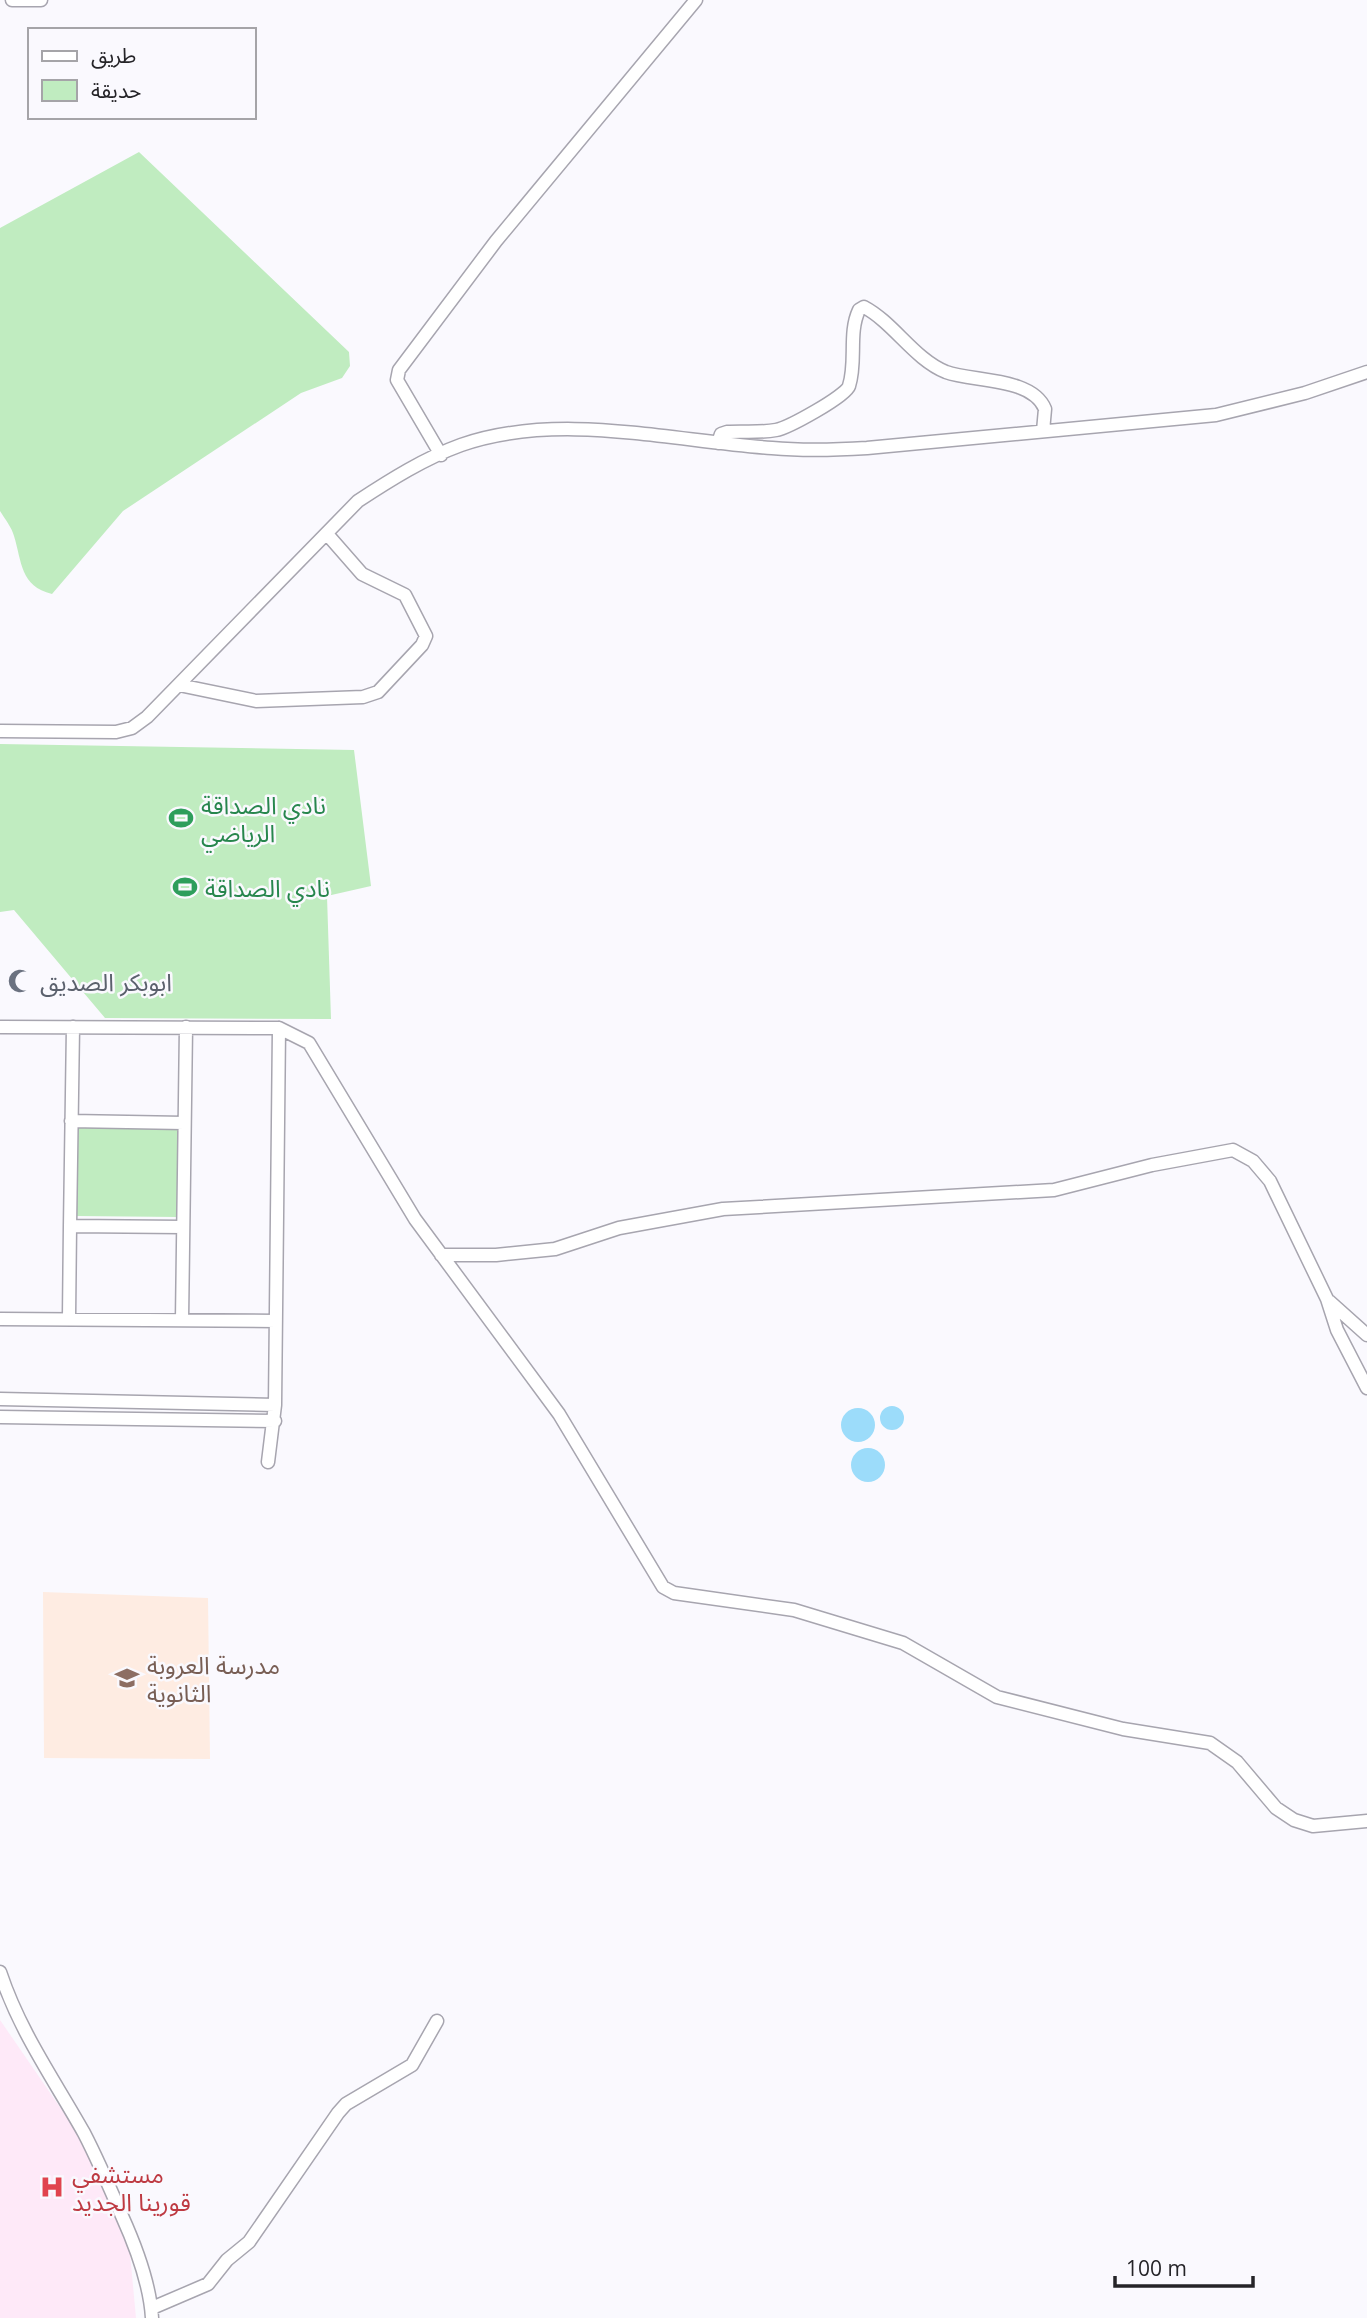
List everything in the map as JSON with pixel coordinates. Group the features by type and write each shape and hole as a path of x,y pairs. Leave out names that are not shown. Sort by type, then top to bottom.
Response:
{"street":[{"path":"12,0 41,0"},
{"path":"441,455 397,380 399,370 496,241 696,0"},
{"path":"719,443 721,434 727,432 784,428 814,409 833,403 844,394 849,387 855,321 859,310 864,307 947,372 1004,383 1035,396 1045,409 1043,431"},
{"path":"0,731 116,732 132,728 148,717 358,501 441,455 461,446 501,435 544,431 608,432 817,451 1216,415 1305,393 1367,372"},
{"path":"179,685 256,701 363,697 378,692 422,645 426,636 405,595 362,574 327,534"},
{"path":"0,1027 279,1028 309,1043 415,1219 559,1414 649,1568 667,1590 794,1610 903,1643 997,1698 1123,1729 1210,1743 1237,1762 1276,1808 1294,1821 1314,1826 1367,1821"},
{"path":"69,1318 73,1027"},
{"path":"182,1320 186,1027"},
{"path":"268,1462 275,1420 279,1028"},
{"path":"71,1121 184,1122"},
{"path":"441,1255 496,1255 555,1248 620,1228 723,1209 1054,1190 1152,1165 1233,1150 1253,1161 1270,1181 1326,1299 1337,1330 1367,1388"},
{"path":"70,1226 183,1227"},
{"path":"1326,1299 1367,1335"},
{"path":"0,1319 276,1321"},
{"path":"0,1399 275,1405"},
{"path":"0,1417 275,1420"},
{"path":"0,1972 30,2045 84,2134 109,2185 133,2239 152,2313 213,2280 227,2260 260,2230 338,2113 346,2104 390,2081 412,2064 437,2021"}],"shaded area":[{"name":"مدرسة العروبة الثانوية","path":"43,1592 208,1598 210,1759 44,1758"},
{"name":"مستشفي قورينا الجديد","path":"0,2020 77,2132 129,2243 136,2318 0,2318"}],"green space":[{"path":"139,152 349,352 350,366 342,378 301,393 123,511 52,594 28,579 13,533 0,511 0,228"},
{"name":"نادي الصداقة الرياضي","path":"0,744 354,750 371,886 327,896 331,1019 105,1018 14,910 0,912"},
{"path":"76,1125 178,1127 177,1217 76,1216"}],"water":[{"path":"892,1406 903,1413 904,1418 897,1429 892,1430 881,1423 880,1418 887,1407"},
{"path":"858,1408 870,1413 875,1425 870,1437 858,1442 846,1437 841,1425 846,1413"},
{"path":"868,1448 880,1453 885,1465 880,1477 868,1482 856,1477 851,1465 856,1453"}],"place":[{"name":"نادي الصداقة الرياضي","path":"181,818"},
{"name":"نادي الصداقة","path":"185,887"},
{"name":"ابوبكر الصديق","path":"20,981"},
{"name":"مدرسة العروبة الثانوية","path":"127,1678"},
{"name":"مستشفي قورينا الجديد","path":"52,2187"}]}
